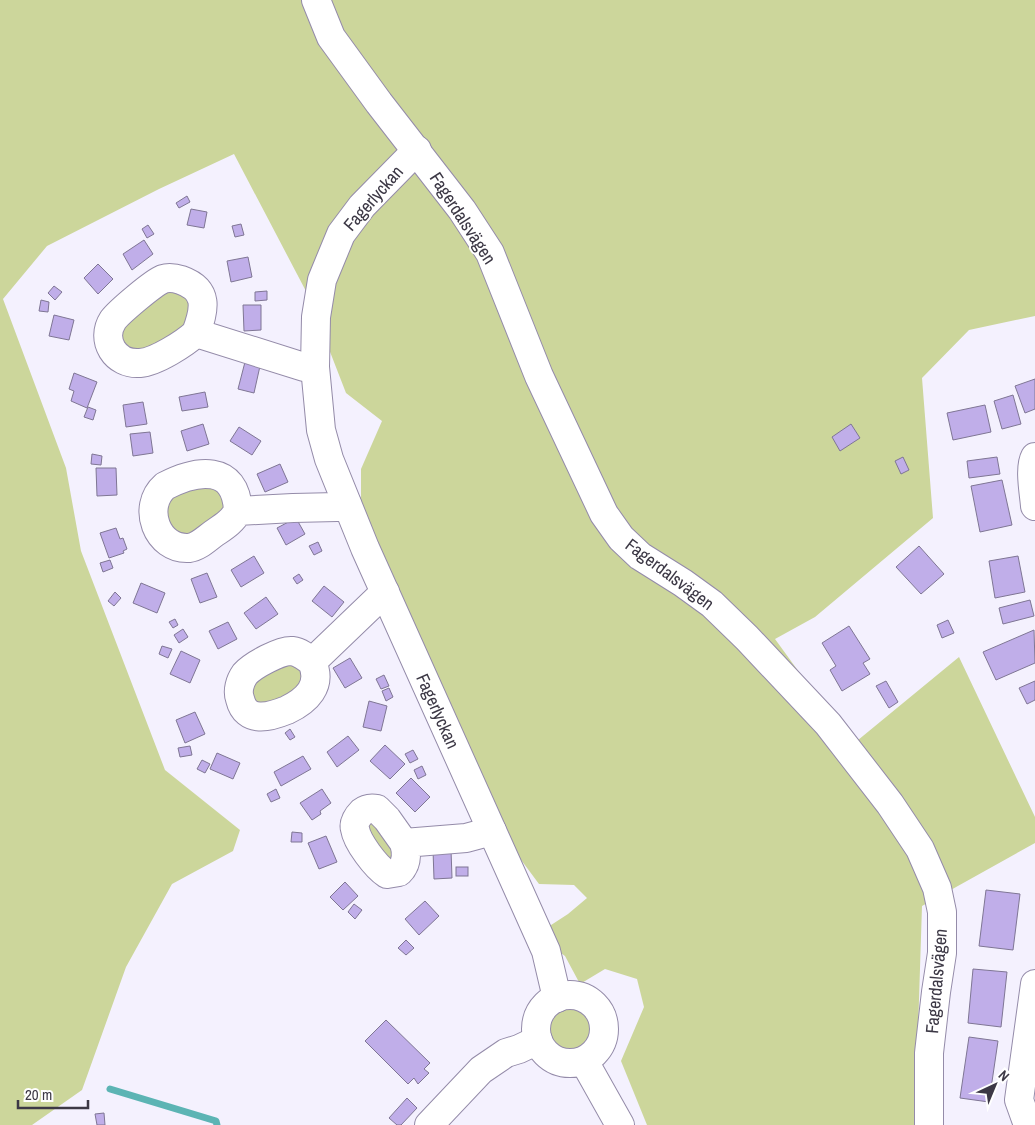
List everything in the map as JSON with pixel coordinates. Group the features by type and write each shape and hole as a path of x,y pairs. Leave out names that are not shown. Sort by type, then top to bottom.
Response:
{"street":[{"name":"Fagerdalsvägen","path":"316,0 331,36 379,103 462,210 490,254 539,376 604,514 621,538 640,556 712,604 748,638 828,724 890,804 920,849 937,888 942,912 942,953 929,1053 929,1125"},
{"name":"Fagerlyckan","path":"416,150 362,206 341,234 322,280 316,317 315,366 321,430 347,504 385,592 546,951 557,998"},
{"path":"196,332 304,367 315,366"},
{"path":"1035,457 1033,461 1033,484 1035,506"},
{"path":"238,511 337,507 347,504"},
{"path":"312,662 385,592"},
{"path":"404,843 466,838 492,831"},
{"path":"1028,1125 1019,1100 1035,984"},
{"path":"567,995 578,995 596,1007 602,1016 605,1026 604,1037 594,1056 575,1064 566,1064 556,1061 542,1049 536,1028 539,1015 546,1005 557,998 567,995"},
{"path":"429,1125 481,1070 506,1053 538,1040"},
{"path":"584,1061 620,1125"}],"green space":[{"path":"0,0 1035,0 1035,316 969,330 922,378 933,518 815,617 775,639 852,745 959,657 1035,817 1035,843 922,906 915,1125 647,1125 621,1061 644,1007 637,979 605,969 580,984 565,956 553,947 548,927 568,914 587,898 574,885 539,884 513,849 368,541 361,502 361,469 382,421 346,393 308,295 234,154 159,189 47,246 3,299 66,468 81,551 165,770 240,830 233,851 172,884 126,967 82,1090 32,1125 0,1125"},
{"path":"159,285 194,294 187,334 148,357 114,341"},
{"path":"211,479 233,508 188,545 156,509 159,501"},
{"path":"301,662 306,688 257,709 245,687 257,671"},
{"path":"365,815 398,841 391,868 359,821"},
{"path":"569,1001 577,1003 589,1013 593,1020 596,1035 592,1050 574,1057 566,1056 553,1049 544,1030 547,1016 551,1009"}],"building":[{"path":"187,196 190,202 179,208 176,203"},
{"path":"191,209 207,212 204,228 187,225"},
{"path":"241,224 244,235 235,237 232,226"},
{"path":"148,225 154,234 147,238 142,229"},
{"path":"144,240 153,254 132,270 123,254"},
{"path":"248,257 252,277 231,282 227,261"},
{"path":"98,264 113,279 98,294 84,278"},
{"path":"54,286 62,292 55,300 48,293"},
{"path":"267,291 267,300 255,301 255,292"},
{"path":"41,300 49,302 48,312 39,311"},
{"path":"243,305 261,305 261,330 244,331"},
{"path":"54,315 74,320 69,340 49,336"},
{"path":"245,362 260,366 254,393 238,389"},
{"path":"74,373 97,382 87,408 71,401 74,391 69,389"},
{"path":"1035,379 1035,409 1025,413 1015,386"},
{"path":"205,392 208,407 182,411 179,397"},
{"path":"1013,395 1021,424 1002,429 994,401"},
{"path":"143,402 147,424 126,427 123,405"},
{"path":"985,405 991,432 953,440 947,413"},
{"path":"88,407 96,410 93,420 84,417"},
{"path":"203,424 209,444 187,451 181,431"},
{"path":"851,424 860,438 840,451 832,437"},
{"path":"239,427 261,441 252,455 230,441"},
{"path":"150,432 153,453 133,456 130,434"},
{"path":"92,454 102,456 101,465 91,464"},
{"path":"903,457 909,470 901,474 895,461"},
{"path":"997,457 1000,474 969,478 967,461"},
{"path":"280,464 288,482 265,492 257,474"},
{"path":"96,468 116,468 117,495 97,496"},
{"path":"1002,480 1012,525 980,532 971,486"},
{"path":"296,518 305,534 286,545 277,528"},
{"path":"116,528 120,539 123,538 127,549 123,551 124,553 109,558 100,533"},
{"path":"318,542 322,551 314,555 309,546"},
{"path":"919,546 944,574 921,594 896,567"},
{"path":"254,556 264,573 241,587 231,570"},
{"path":"1018,556 1025,592 995,598 989,561"},
{"path":"110,560 113,568 103,572 100,563"},
{"path":"207,573 217,597 200,603 191,579"},
{"path":"299,574 303,580 297,584 293,578"},
{"path":"141,583 165,593 157,613 133,603"},
{"path":"324,586 344,602 332,617 312,601"},
{"path":"115,592 121,598 114,606 108,601"},
{"path":"266,597 278,614 256,629 244,613"},
{"path":"1030,600 1034,616 1003,624 999,608"},
{"path":"175,619 178,625 173,628 169,622"},
{"path":"948,620 954,633 942,638 937,625"},
{"path":"228,622 237,639 218,649 209,631"},
{"path":"849,626 870,659 863,663 870,674 842,691 830,670 836,666 822,643"},
{"path":"183,629 188,637 179,643 174,635"},
{"path":"1034,630 1035,663 996,680 983,652"},
{"path":"162,646 172,649 168,658 159,654"},
{"path":"181,651 200,660 190,683 170,674"},
{"path":"350,658 362,678 345,688 333,668"},
{"path":"384,675 389,686 381,689 376,679"},
{"path":"886,681 898,702 889,708 876,686"},
{"path":"1035,681 1035,700 1027,704 1019,688"},
{"path":"389,688 393,697 386,701 382,691"},
{"path":"369,701 387,706 381,731 363,727"},
{"path":"195,712 205,734 185,743 176,720"},
{"path":"290,729 295,737 290,740 285,733"},
{"path":"348,736 359,750 337,767 327,752"},
{"path":"385,745 405,764 390,779 370,761"},
{"path":"190,746 192,755 180,757 178,748"},
{"path":"413,750 418,759 410,763 405,754"},
{"path":"217,753 240,763 233,779 210,769"},
{"path":"303,756 311,769 281,786 274,772"},
{"path":"202,760 210,764 205,773 197,769"},
{"path":"422,766 426,775 418,779 414,770"},
{"path":"411,778 430,797 415,812 396,793"},
{"path":"276,789 280,798 271,802 267,794"},
{"path":"322,789 331,803 320,811 321,814 312,820 300,803"},
{"path":"292,832 302,833 302,842 291,842"},
{"path":"326,836 337,862 319,869 308,843"},
{"path":"433,850 451,850 452,878 434,879"},
{"path":"456,867 468,867 468,876 456,876"},
{"path":"345,882 358,896 343,910 330,897"},
{"path":"986,890 1020,894 1013,950 979,946"},
{"path":"425,901 439,916 419,935 405,919"},
{"path":"354,904 362,910 355,919 348,912"},
{"path":"406,940 414,948 406,955 398,948"},
{"path":"973,969 1007,972 1001,1027 968,1023"},
{"path":"386,1020 430,1063 424,1069 429,1073 418,1084 414,1078 408,1084 365,1041"},
{"path":"969,1037 998,1041 989,1102 960,1098"},
{"path":"407,1098 417,1108 401,1125 397,1125 389,1118"},
{"path":"104,1113 105,1125 97,1125 95,1114"}],"waterway":[{"path":"110,1089 216,1121 217,1125"}]}
